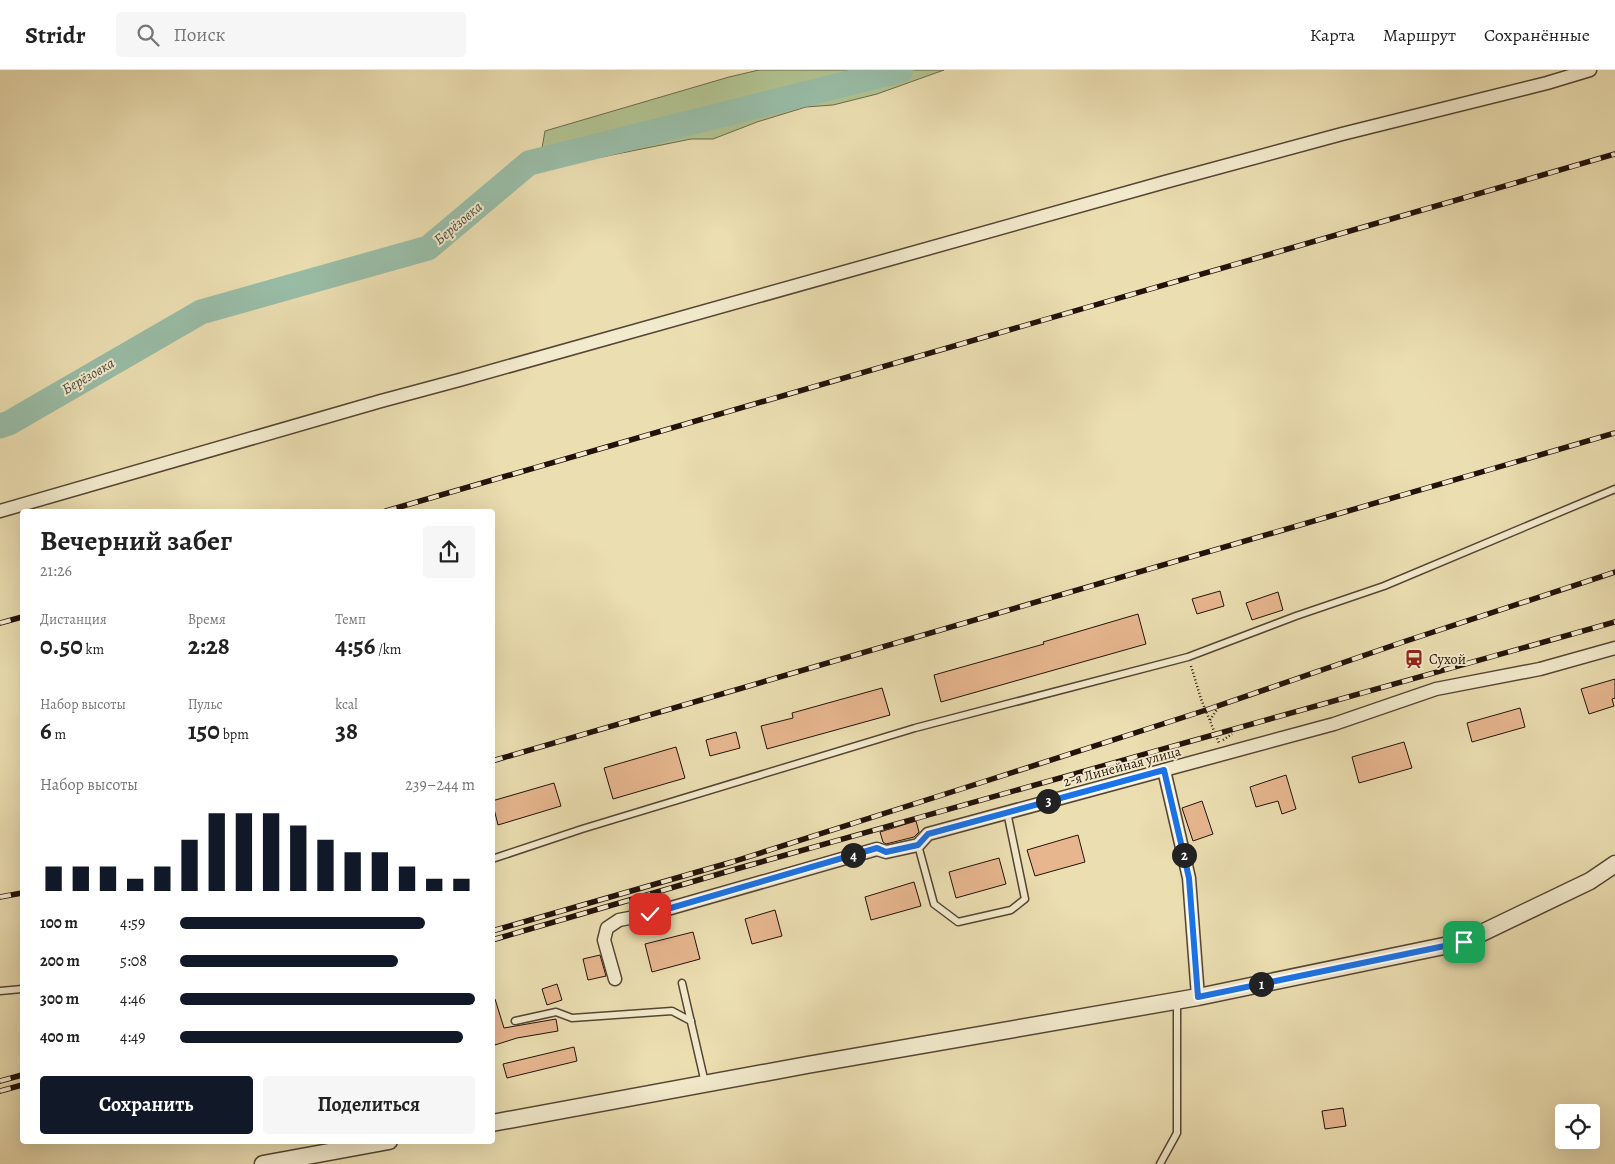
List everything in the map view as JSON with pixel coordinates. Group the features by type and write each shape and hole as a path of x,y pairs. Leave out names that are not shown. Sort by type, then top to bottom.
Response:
{"street":[{"path":"0,511 382,401 1165,182 1332,137 1548,84 1590,70"},
{"name":"2-я Линейная улица","path":"615,979 604,940 606,928 619,920 659,911 877,848 886,852 918,845 928,834 1334,724 1436,690 1540,669 1615,648"},
{"path":"1164,770 1189,878 1198,997"},
{"path":"495,1122 1177,1001 1464,942 1590,881 1615,864"},
{"path":"264,1164 373,1144"}],"lane":[{"path":"495,857 915,728 1188,657 1296,616 1384,586 1615,488"},
{"path":"918,845 934,904 958,922 1011,910 1025,899 1007,812"},
{"path":"682,983 705,1084"},
{"path":"0,992 20,989"},
{"path":"1160,1164 1176,1133 1177,1001"},
{"path":"515,1021 556,1012 572,1018 672,1010 691,1021"}],"path":[{"path":"1188,657 1201,700 1219,743 1232,734"},
{"path":"1210,720 1218,708"}],"green space":[{"path":"759,70 944,70 877,94 833,105 806,107 757,122 713,139 691,139 592,159 542,148 545,131"}],"building":[{"path":"1220,591 1224,606 1197,614 1192,599"},
{"path":"1278,592 1283,610 1252,620 1246,603"},
{"path":"1138,614 1146,644 941,702 934,675 1044,644 1043,642"},
{"path":"1615,679 1615,698 1612,699 1614,706 1589,714 1581,689"},
{"path":"882,688 890,715 767,749 761,726 793,718 792,713"},
{"path":"1520,708 1525,727 1472,742 1467,723"},
{"path":"736,732 740,748 710,756 706,740"},
{"path":"1404,742 1412,768 1359,783 1352,757"},
{"path":"676,747 685,778 613,799 604,768"},
{"path":"1286,775 1296,809 1282,814 1278,801 1256,807 1250,787"},
{"path":"554,783 561,806 498,825 495,813 495,800"},
{"path":"1202,801 1213,834 1193,841 1182,808"},
{"path":"916,821 919,832 914,837 886,844 883,842 880,832"},
{"path":"1078,835 1085,862 1035,876 1027,850"},
{"path":"999,858 1006,884 956,898 949,872"},
{"path":"914,882 921,906 871,920 865,897"},
{"path":"775,910 782,936 752,944 745,919"},
{"path":"693,932 700,959 652,972 645,944"},
{"path":"600,955 606,976 588,980 583,959"},
{"path":"557,984 562,1000 547,1005 542,989"},
{"path":"495,999 504,1028 556,1019 558,1031 517,1038 495,1045"},
{"path":"574,1047 577,1061 507,1078 503,1064"},
{"path":"1343,1108 1346,1126 1325,1129 1322,1111"}],"waterway":[{"name":"Берёзовка","path":"0,426 9,423 201,312 428,248 529,163 901,70"}],"railway":[{"path":"393,509 1615,154"},
{"path":"495,760 1615,433"},
{"path":"495,930 732,862 986,781 1206,710 1615,572"},
{"path":"0,623 20,618"},
{"path":"495,939 736,869 1615,622"},
{"path":"0,897 20,893"},
{"path":"0,1081 20,1076"},
{"path":"0,1091 20,1086"}],"place":[{"name":"Сухой","path":"1414,659"}],"route":[{"path":"650,914 877,848 886,852 918,845 928,834 1164,770 1189,878 1198,997 1464,942"}]}
